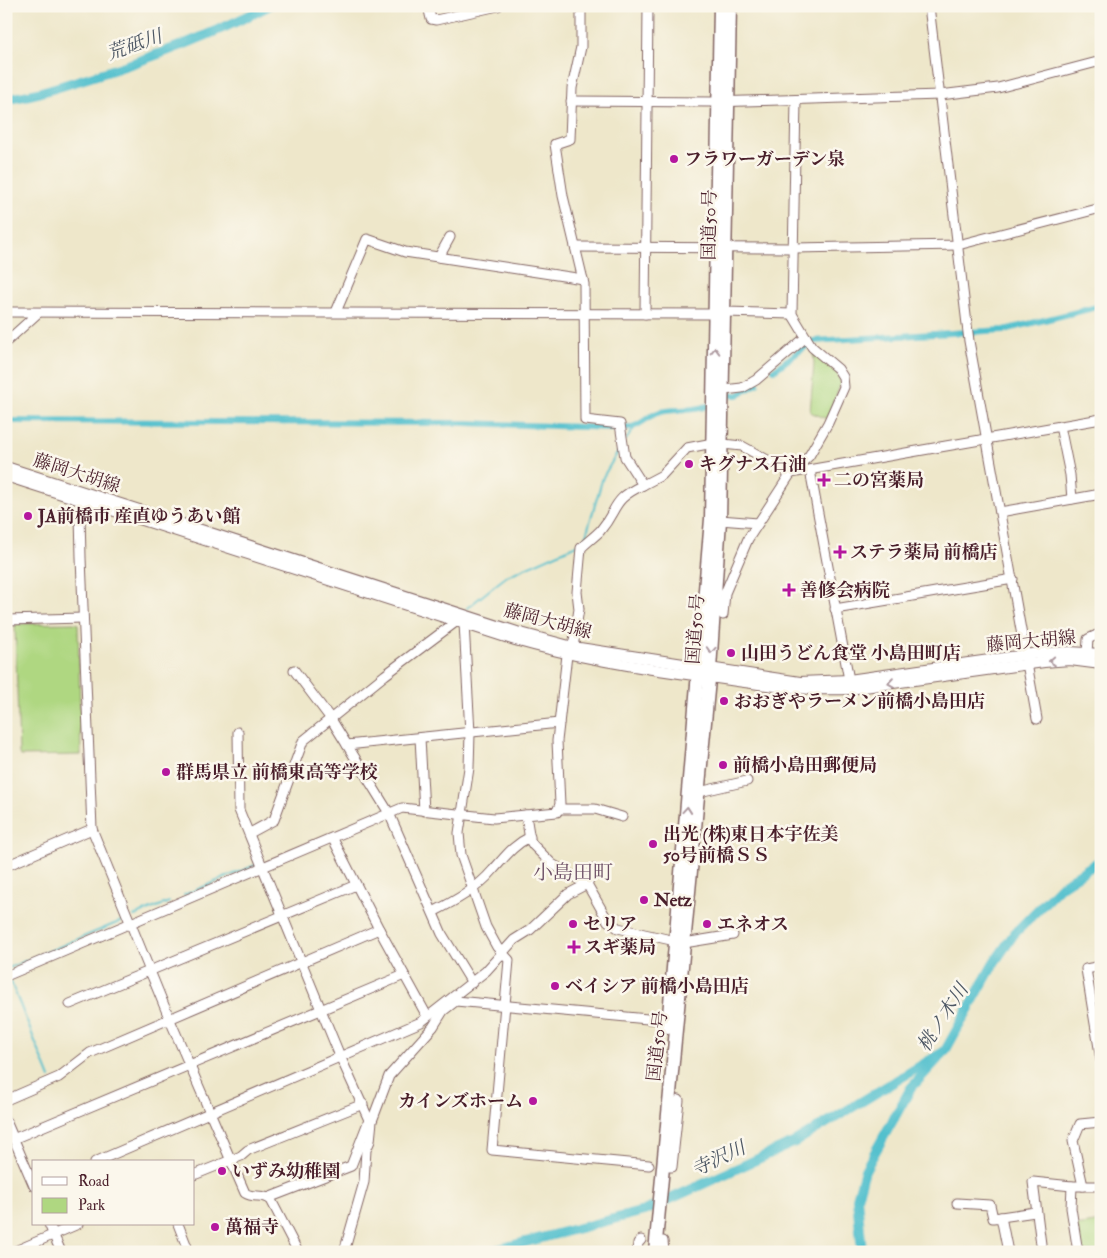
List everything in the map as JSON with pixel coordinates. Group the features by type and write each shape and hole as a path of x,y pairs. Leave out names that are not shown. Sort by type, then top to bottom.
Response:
{"highway":[{"name":"国道50号","path":"720,6 724,101"},
{"name":"国道50号","path":"655,1252 654,1216 720,520 718,443 724,101 730,6"},
{"name":"国道50号","path":"657,1188 669,1021 699,792 711,519 724,390 720,313"},
{"name":"国道50号","path":"644,1246 654,1216"}],"main road":[{"name":"藤岡大胡線","path":"6,467 84,497 461,622 570,651 784,688 850,689 1057,652 1101,654"},
{"name":"藤岡大胡線","path":"6,476 84,497 517,632 570,651"},
{"name":"藤岡大胡線","path":"704,673 800,682 849,680 1026,659 1070,660 1101,664"}],"street":[{"path":"428,6 431,19 436,20 498,6"},
{"path":"581,6 581,48 571,101 570,139 555,144 562,196 583,279 585,312 585,420 620,424 626,457 643,485"},
{"path":"645,314 648,6"},
{"path":"929,6 969,341 1037,719"},
{"path":"571,101 796,100 940,95 998,88 1101,61"},
{"path":"723,615 725,592 758,523 791,473 809,456 828,422 844,387 843,377 838,369 812,347 792,314 796,100"},
{"path":"575,247 794,248 958,245 1101,208"},
{"path":"439,257 450,237"},
{"path":"336,312 367,239 405,252 583,279"},
{"path":"6,312 792,314"},
{"path":"6,342 38,312"},
{"path":"724,390 742,388 756,380 806,337"},
{"path":"6,976 333,839 402,808 461,816 494,818 557,812 560,804 557,741 570,651 579,609 576,592 581,548 600,531 618,501 626,493 662,475 687,448 718,443 742,446 791,473 1101,419"},
{"path":"1060,426 1070,475 1072,499"},
{"path":"810,470 849,680"},
{"path":"1000,512 1101,494"},
{"path":"84,497 80,514 82,618 92,829 149,971 245,1193 253,1198 268,1198 351,1166 389,1076 433,1027 443,1011 456,1001 506,1004 669,1021"},
{"path":"720,520 758,523"},
{"path":"835,609 1013,579"},
{"path":"6,620 82,618"},
{"path":"250,833 274,820 303,741 331,718 461,622"},
{"path":"461,622 470,733 468,768 461,816 461,855 486,927 509,960 492,1150 649,1165"},
{"path":"1087,653 1088,639 1101,633"},
{"path":"294,670 331,718 389,813 442,934 472,982"},
{"path":"347,745 559,723"},
{"path":"238,732 240,810 340,1056 371,1120 370,1141 366,1150 364,1182 344,1252"},
{"path":"420,738 424,811"},
{"path":"699,792 748,782"},
{"path":"558,808 595,809 622,817"},
{"path":"526,815 533,845 552,864 587,884 608,921 618,928 680,943 734,936"},
{"path":"6,866 92,829"},
{"path":"433,912 458,900 493,870 504,855 530,837"},
{"path":"333,839 379,930 427,1016 418,1044"},
{"path":"100,1160 421,1022 486,971 514,940 530,930 568,894 587,884 594,869"},
{"path":"70,1004 356,885"},
{"path":"6,1100 59,1077 90,1053 379,930"},
{"path":"1101,966 1086,969 1101,1060"},
{"path":"14,1139 404,975"},
{"path":"669,1167 672,1167 679,1100"},
{"path":"195,1175 241,1156 248,1150 363,1104"},
{"path":"6,1121 32,1181"},
{"path":"1083,1186 1073,1141 1080,1124 1101,1122"},
{"path":"1042,1252 1033,1182 1072,1186 1101,1186"},
{"path":"1072,1186 1071,1208 1078,1252"},
{"path":"268,1198 296,1251"},
{"path":"957,1203 990,1205 992,1218 1036,1212"},
{"path":"1001,1217 1008,1252"},
{"path":"51,1226 61,1252"},
{"path":"12,1252 73,1226"},
{"path":"179,1226 189,1252"},
{"path":"663,1241 664,1252"},
{"path":"637,1252 638,1243 644,1246"}],"green space":[{"path":"813,353 837,373 841,383 827,419 810,412 814,363"},
{"path":"15,624 78,624 81,755 21,756 19,754"},
{"path":"1101,1222 1101,1252 1080,1252 1076,1226"}],"waterway":[{"name":"荒砥川","path":"6,99 45,91 154,56 223,28 268,6"},
{"path":"774,370 813,341 1004,330 1101,306"},
{"path":"731,395 738,395 757,384"},
{"path":"625,428 630,428 663,411 695,409 707,406"},
{"path":"9,421 464,423 616,428"},
{"path":"626,440 636,426"},
{"path":"585,539 603,477 619,450"},
{"path":"467,608 507,576 579,544"},
{"name":"桃ノ木川","path":"862,1252 857,1198 865,1170 911,1088 945,1051 994,963 1014,934 1061,886 1101,860"},
{"path":"184,895 258,864"},
{"path":"134,916 169,902"},
{"path":"6,969 124,920"},
{"path":"10,980 50,1078"},
{"name":"寺沢川","path":"488,1252 644,1211 795,1142 945,1051"}],"place":[{"name":"フラワーガーデン泉","path":"674,159"},
{"name":"キグナス石油","path":"689,464"},
{"name":"二の宮薬局","path":"824,480"},
{"name":"JA前橋市 産直ゆうあい館","path":"28,516"},
{"name":"ステラ薬局 前橋店","path":"840,552"},
{"name":"善修会病院","path":"789,590"},
{"name":"山田うどん食堂 小島田町店","path":"731,653"},
{"name":"おおぎやラーメン前橋小島田店","path":"724,701"},
{"name":"前橋小島田郵便局","path":"723,765"},
{"name":"群馬県立 前橋東高等学校","path":"166,772"},
{"name":"出光 (株)東日本宇佐美 50号前橋ＳＳ","path":"653,844"},
{"name":"Netz","path":"644,900"},
{"name":"セリア","path":"573,924"},
{"name":"エネオス","path":"707,924"},
{"name":"スギ薬局","path":"574,947"},
{"name":"ベイシア 前橋小島田店","path":"555,986"},
{"name":"カインズホーム","path":"533,1101"},
{"name":"いずみ幼稚園","path":"222,1171"},
{"name":"萬福寺","path":"215,1227"}],"district":[{"name":"小島田町","path":"573,872"}]}
